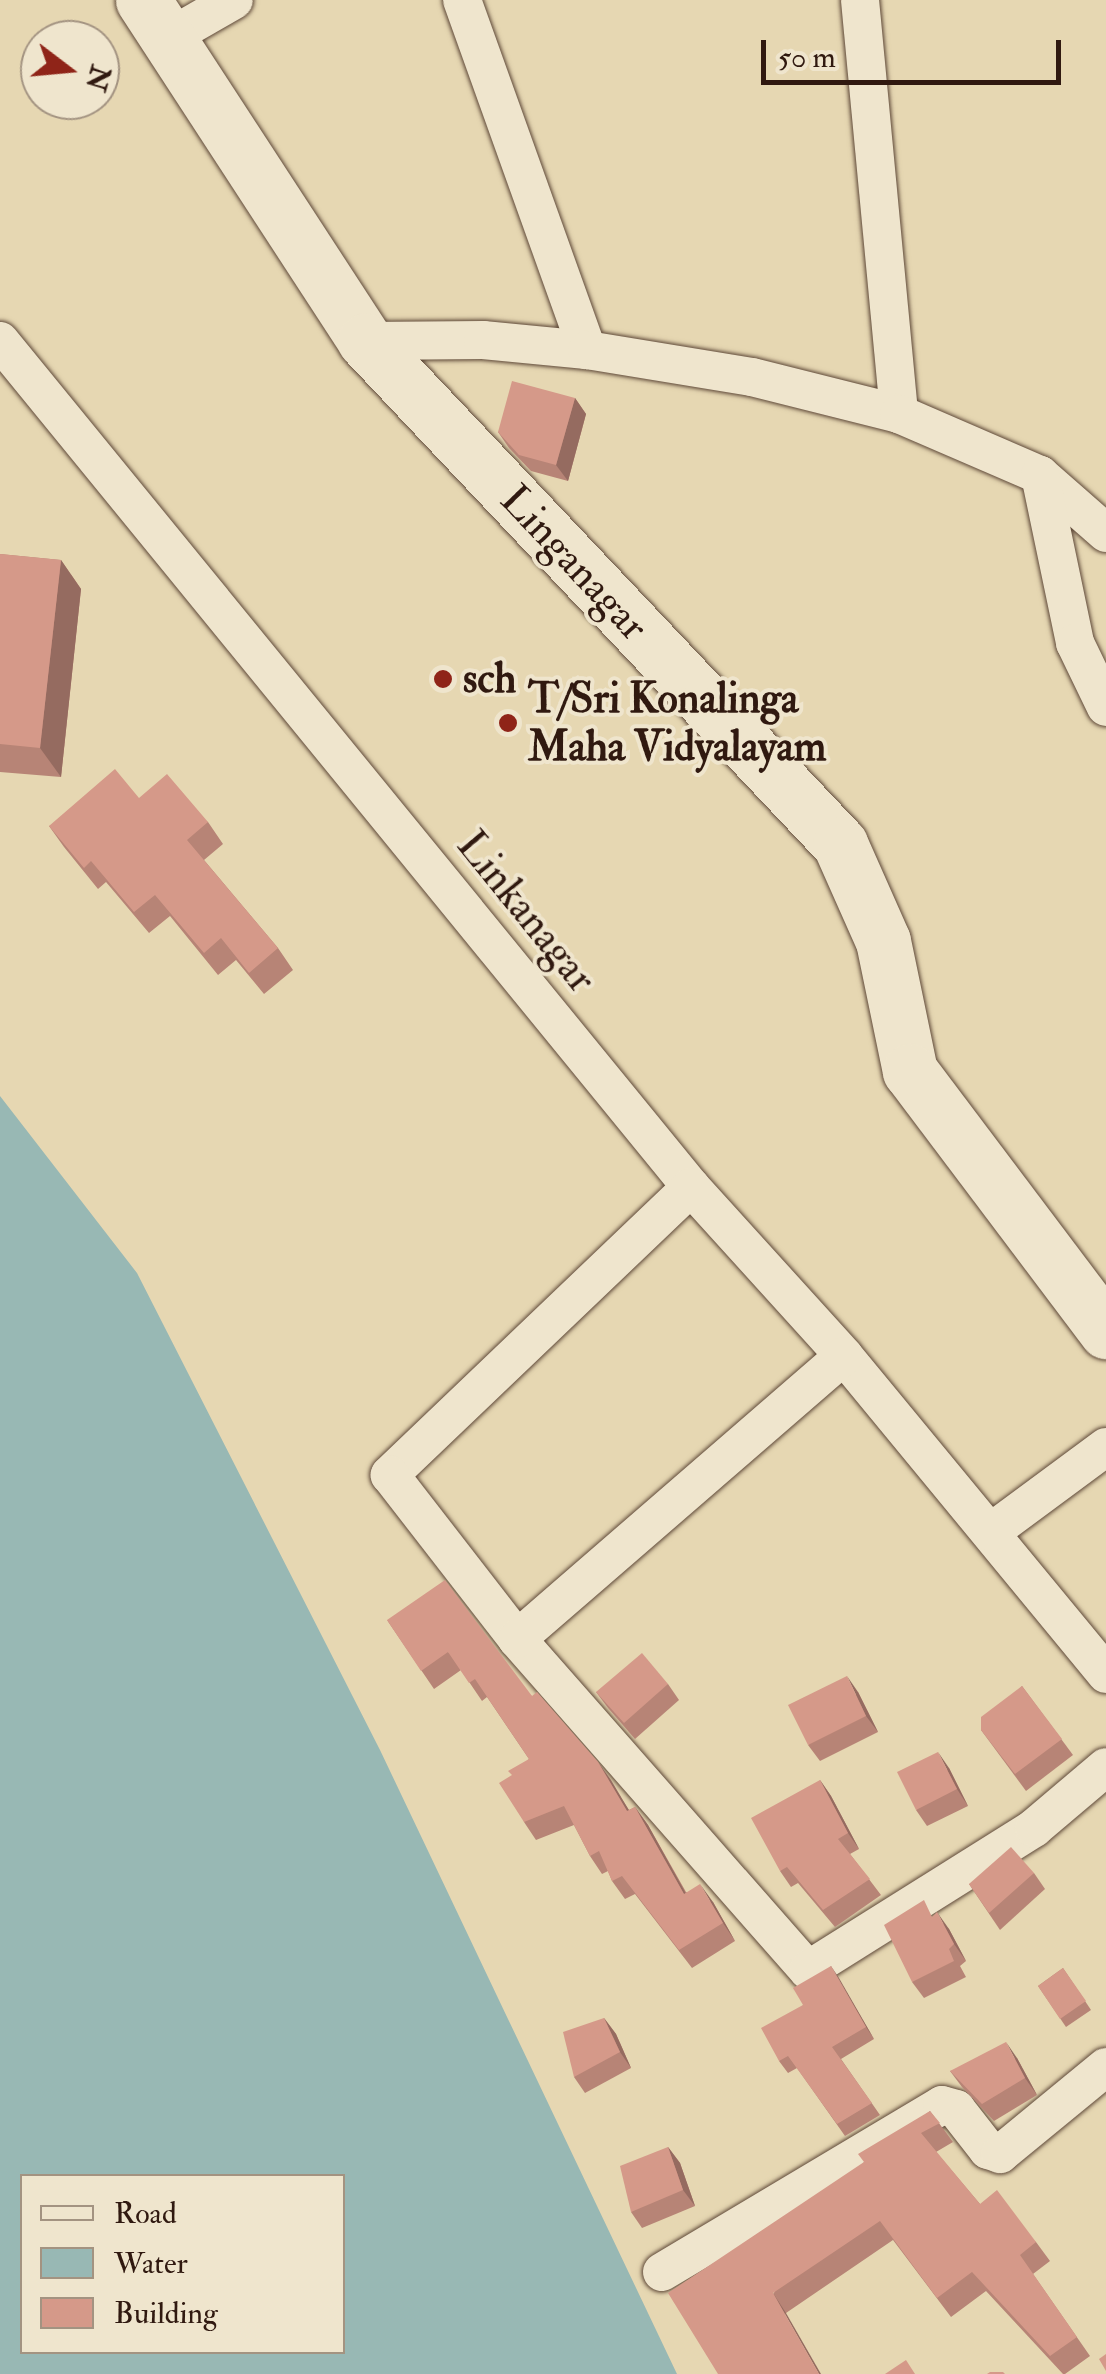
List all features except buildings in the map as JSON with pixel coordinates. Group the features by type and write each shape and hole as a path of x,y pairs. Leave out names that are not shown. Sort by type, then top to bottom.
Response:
{"street":[{"path":"154,20 234,0"},
{"path":"462,0 586,350"},
{"path":"860,0 899,414"},
{"name":"Linganagar","path":"154,20 365,341 840,844 883,941 910,1071 1106,1332"},
{"path":"365,341 484,340 586,350 752,376 899,414 1040,475 1106,533"},
{"name":"Linkanagar","path":"0,341 691,1186 844,1356 1106,1674"},
{"path":"1040,475 1075,642 1106,707"},
{"path":"691,1186 390,1475 517,1638 808,1970 1034,1828 1106,1767"},
{"path":"517,1638 844,1356"},
{"path":"991,1532 1106,1448"},
{"path":"662,2272 942,2105 956,2109 988,2150 1000,2154 1106,2067"}],"water":[{"path":"0,1096 137,1273 380,1750 677,2374 0,2374"}],"place":[{"name":"sch","path":"443,679"},
{"name":"T/Sri Konalinga Maha Vidyalayam","path":"508,723"}]}
